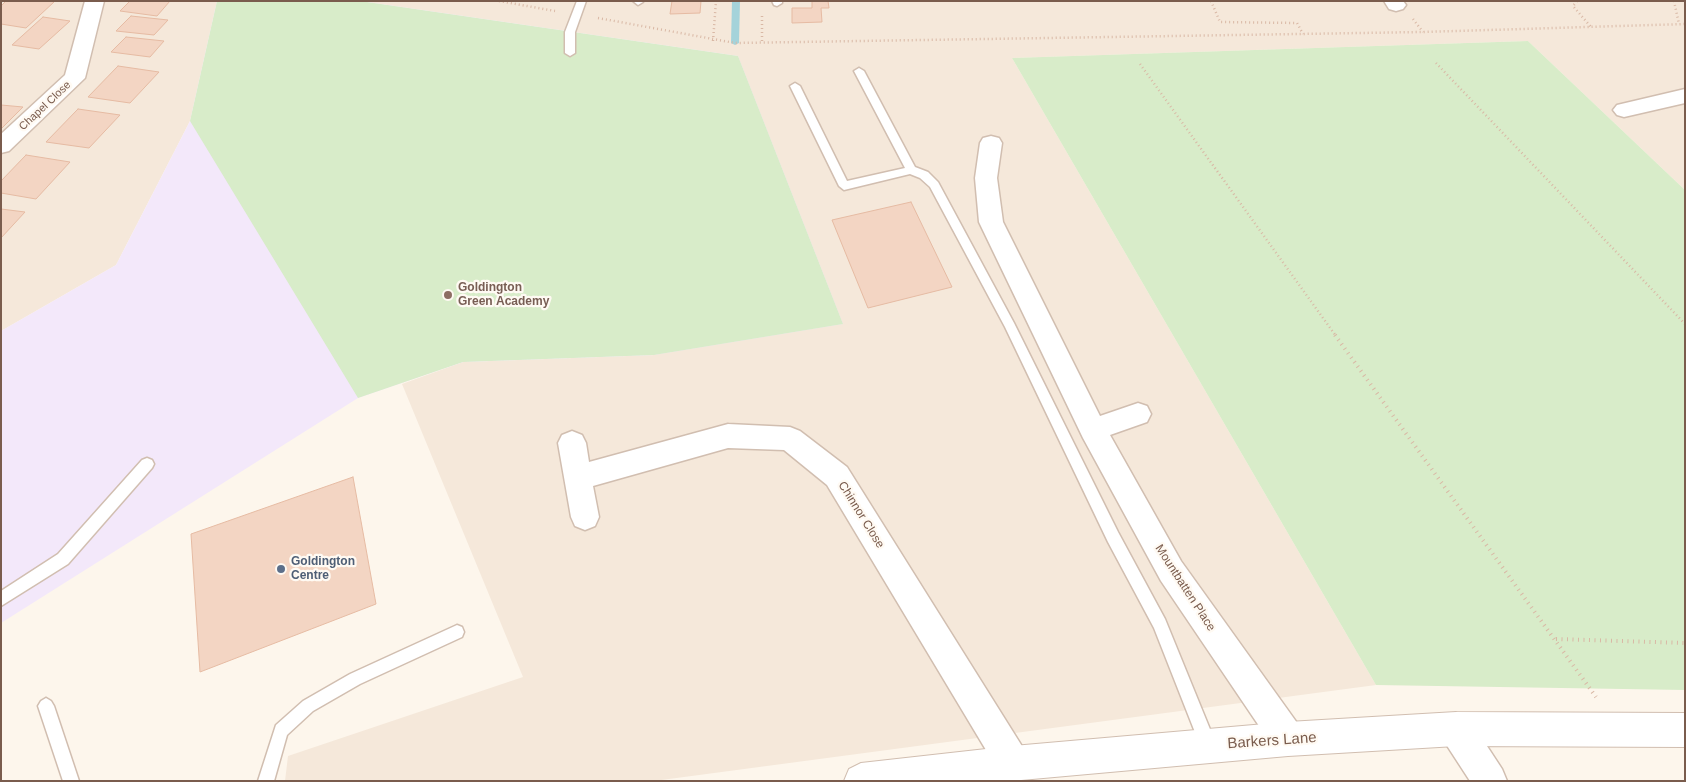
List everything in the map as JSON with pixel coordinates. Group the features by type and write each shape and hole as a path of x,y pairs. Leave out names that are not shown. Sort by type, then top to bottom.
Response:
{"street":[{"name":"Chapel Close","path":"1,146 75,78 95,1"},
{"path":"1624,110 1685,96"},
{"name":"Mountbatten Place","path":"991,143 986,178 991,222 1093,430 1171,571 1288,739"},
{"path":"1093,430 1138,414"},
{"name":"Chinnor Close","path":"580,477 728,436 790,439 837,476 1013,763"},
{"path":"572,443 580,477 585,517"},
{"path":"1456,729 1490,781"},
{"name":"Barkers Lane","path":"875,780 1013,763 1288,739 1456,729 1685,730"}],"lane":[{"path":"570,53 570,32 582,1"},
{"path":"859,71 911,170"},
{"path":"795,86 844,186 911,170 924,175 934,185 1010,326 1113,537 1160,624 1209,746"},
{"path":"1,599 62,559 146,464"},
{"path":"266,781 281,730 308,706 355,679 457,632"},
{"path":"46,706 71,781"}],"path":[{"path":"499,1 578,14 713,41 735,43 1423,32 1685,24"},
{"path":"713,41 716,1"},
{"path":"1211,1 1220,22 1297,23 1304,34"},
{"path":"1577,1 1573,6 1592,27"},
{"path":"1674,1 1679,24"},
{"path":"762,13 762,43"},
{"path":"1415,22 1423,32"},
{"path":"1436,63 1685,324"},
{"path":"1140,64 1556,639 1619,730"},
{"path":"1556,639 1685,643"}],"shaded area":[{"path":"1,1 217,1 190,121 116,265 1,331"},
{"name":"Goldington Green Academy","path":"217,1 360,1 738,56 843,324 654,355 463,362 358,398 1,623 1,331 116,265 190,121"},
{"path":"360,1 1685,1 1685,190 1528,41 1012,58 1376,685 654,781 285,781 288,756 523,677 402,384 463,362 654,355 738,56"}],"green space":[{"name":"Goldington Green Academy","path":"217,1 360,1 738,56 843,324 654,355 463,362 358,398 190,121"},
{"path":"1528,41 1685,190 1685,690 1376,685 1012,58"}],"building":[{"path":"6,1 54,2 26,28 1,24 1,6"},
{"path":"130,1 170,1 157,16 120,11"},
{"path":"672,1 701,1 700,13 670,14"},
{"path":"812,1 828,1 829,8 821,8 822,22 792,23 792,8 812,8"},
{"path":"131,16 168,20 154,35 116,31"},
{"path":"43,17 70,21 39,49 12,45"},
{"path":"126,37 164,41 150,57 111,52"},
{"path":"118,66 159,72 130,103 88,97"},
{"path":"1,105 23,107 1,129"},
{"path":"78,109 120,115 89,148 46,142"},
{"path":"26,155 70,162 36,199 1,193 1,181"},
{"path":"911,202 952,287 868,308 832,220"},
{"path":"1,209 25,212 1,238"},
{"name":"Goldington Centre","path":"353,477 376,604 200,672 191,534"}],"waterway":[{"path":"735,43 736,1"}],"place":[{"name":"Goldington Green Academy","path":"448,295"},
{"name":"Goldington Centre","path":"281,569"}]}
